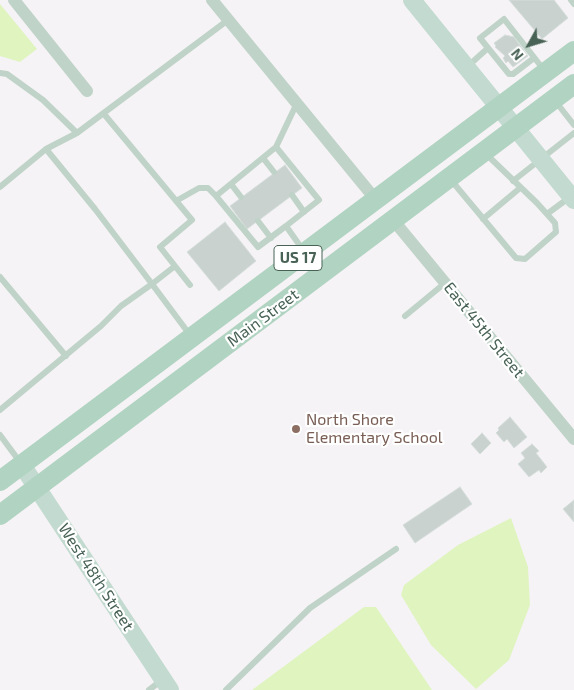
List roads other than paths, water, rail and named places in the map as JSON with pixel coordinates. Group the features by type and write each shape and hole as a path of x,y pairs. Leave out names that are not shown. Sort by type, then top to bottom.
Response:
{"main road":[{"name":"Main Street","path":"0,481 500,107 540,65 574,51"},
{"name":"Main Street","path":"0,515 574,84"}],"street":[{"path":"14,0 87,91"},
{"path":"212,0 376,200"},
{"path":"412,0 573,198"},
{"name":"East 45th Street","path":"394,221 574,439"},
{"name":"West 48th Street","path":"22,465 167,684"}],"lane":[{"path":"571,0 574,4"},
{"path":"504,19 540,65 509,74 488,48 480,38 504,19"},
{"path":"0,188 46,149 77,133 104,114 228,20"},
{"path":"467,66 488,48"},
{"path":"0,73 7,74 43,100 77,133"},
{"path":"554,99 574,125"},
{"path":"216,196 276,147 297,103"},
{"path":"104,114 192,220 160,247 190,285"},
{"path":"513,181 574,134"},
{"path":"176,201 200,188 208,188 258,247 319,200 276,147"},
{"path":"46,149 95,209 192,338"},
{"path":"449,179 516,258 525,259 556,232 555,222 484,152"},
{"path":"263,158 274,172"},
{"path":"231,184 241,197"},
{"path":"483,219 520,188"},
{"path":"292,195 304,212"},
{"path":"547,214 573,198"},
{"path":"258,221 271,238"},
{"path":"286,226 305,253"},
{"path":"0,410 102,326 121,306 175,266"},
{"path":"0,277 66,356"},
{"path":"405,316 445,283"},
{"path":"0,435 22,465"},
{"path":"226,690 310,608 396,549"},
{"path":"149,690 167,684"}],"place":[{"name":"North Shore Elementary School","path":"296,429"}]}
